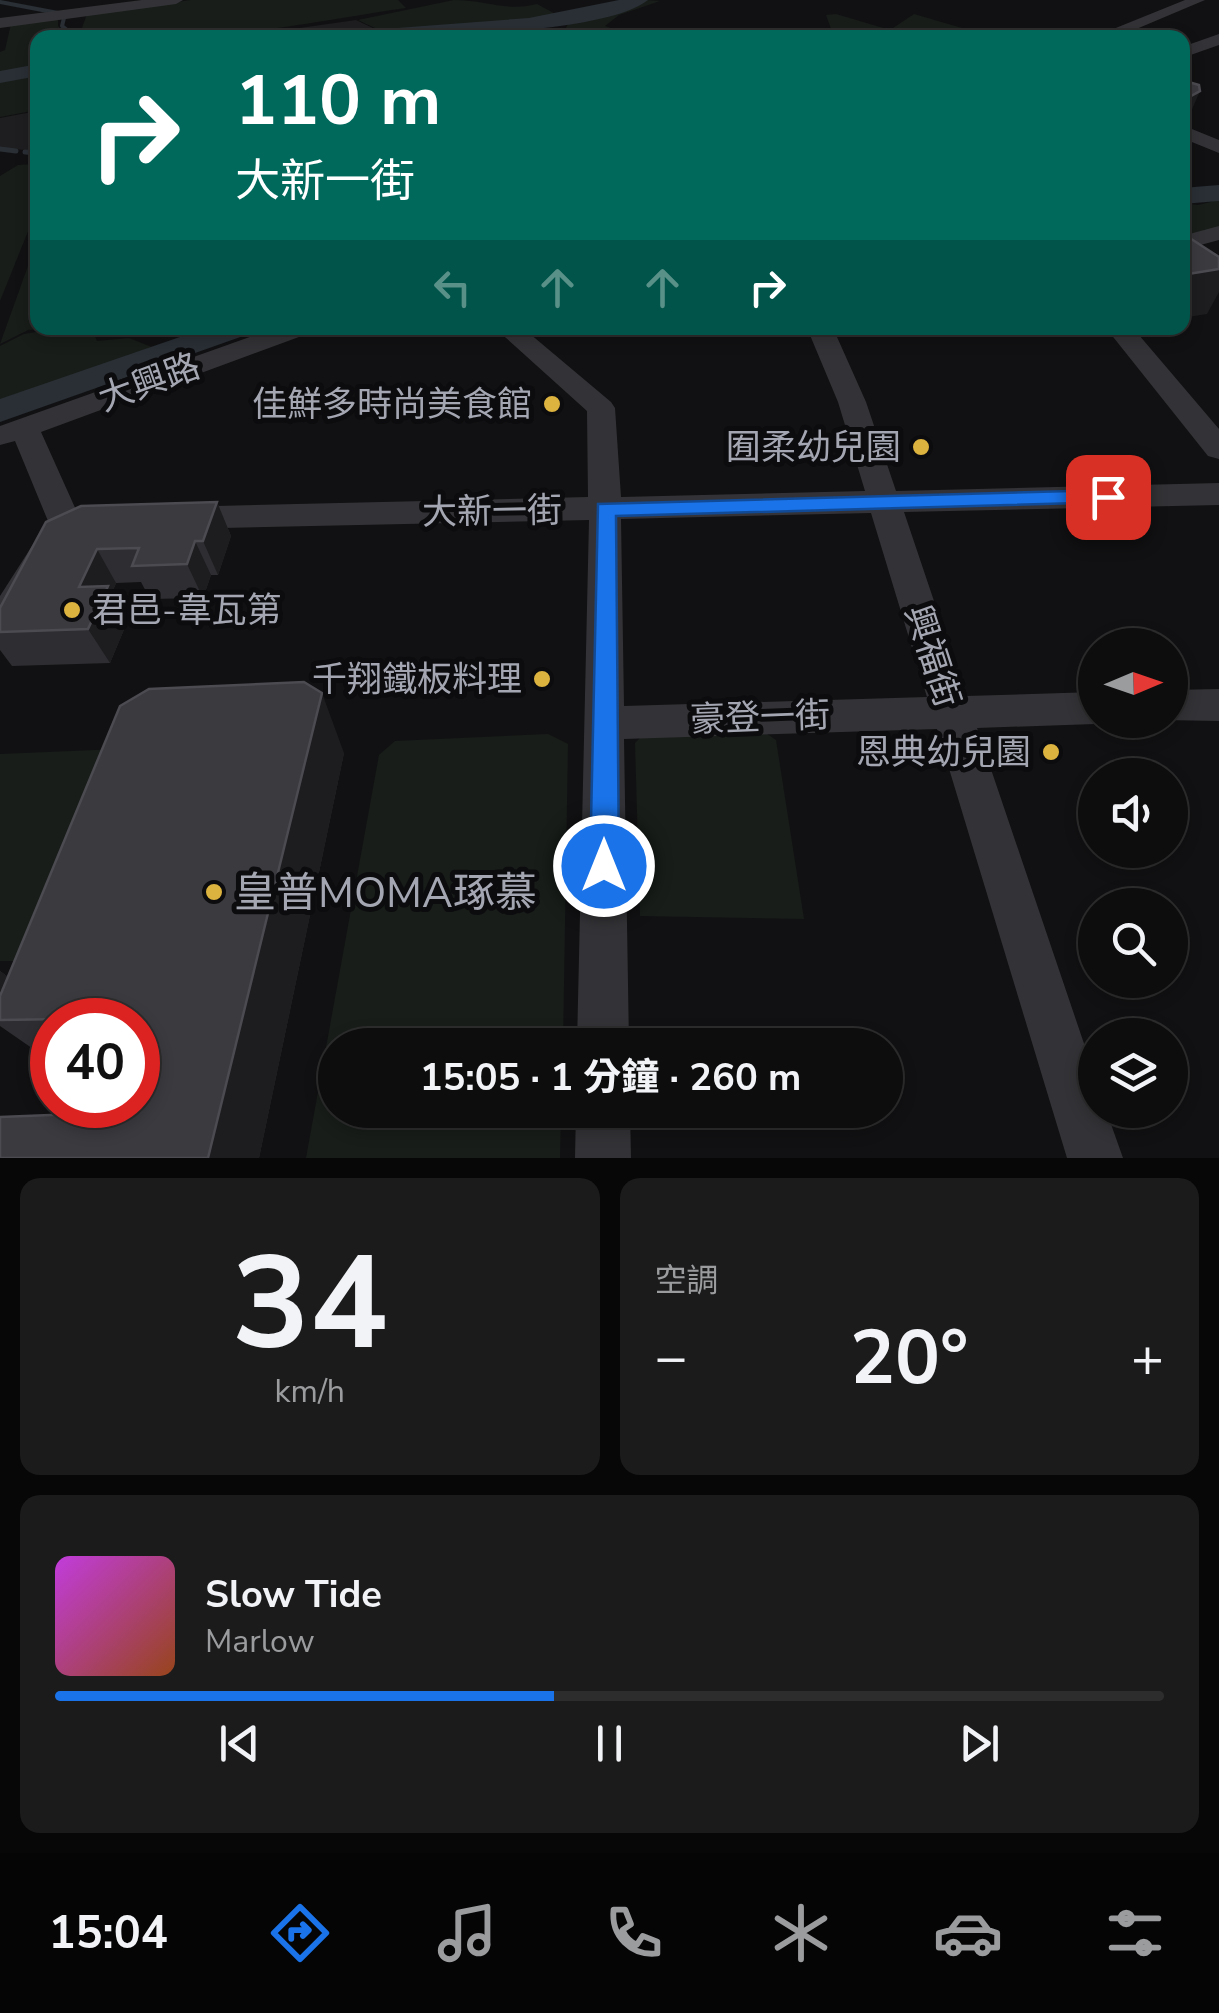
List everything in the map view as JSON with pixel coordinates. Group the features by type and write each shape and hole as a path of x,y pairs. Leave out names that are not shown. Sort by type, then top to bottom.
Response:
{"street":[{"path":"0,23 176,0"},
{"path":"1120,30 1198,0"},
{"path":"1190,50 1219,39"},
{"path":"1190,136 1219,149"},
{"path":"1190,159 1219,149"},
{"path":"1190,241 1219,233"},
{"name":"大興路","path":"12,432 279,335"},
{"path":"516,335 602,408 603,1028"},
{"name":"興福街","path":"823,335 852,402 1095,1158"},
{"path":"1125,335 1219,449"},
{"path":"12,432 65,521"},
{"name":"大新一街","path":"142,519 1219,494"},
{"path":"65,521 104,520"},
{"path":"0,626 65,521"},
{"path":"1188,706 1219,705"},
{"name":"豪登一街","path":"605,723 1078,708"},
{"path":"603,1128 603,1158"}],"shaded area":[{"path":"191,0 398,0 406,8 264,30 89,30 82,28 87,14"},
{"path":"454,0 515,7 537,4 561,17 379,30 358,20"},
{"path":"646,0 660,1 619,15 605,26 616,30 538,30 566,28 569,22 593,19"},
{"path":"836,14 890,30 831,30 826,15"},
{"path":"914,14 969,30 890,30"},
{"path":"58,18 62,30 30,30 30,69 0,74 0,52 5,50 11,24"},
{"path":"356,20 377,30 286,30"},
{"path":"30,74 30,111 0,117 0,79"},
{"path":"30,112 30,150 0,148 0,118"},
{"path":"30,164 30,226 0,301 0,176 18,165"},
{"path":"1219,200 1219,228 1190,235 1190,204"},
{"path":"28,266 30,330 0,344"},
{"path":"24,334 94,335 97,341 129,338 159,350 0,407 0,346"},
{"path":"760,729 776,740 804,919 640,916 635,743 646,732"},
{"path":"548,734 568,744 563,1028 330,1028 379,755 395,741"},
{"path":"119,749 45,961 0,961 0,754"},
{"path":"318,1092 318,1128 561,1128 560,1158 306,1158"}],"building":[{"path":"1190,82 1199,85 1200,91 1190,97"},
{"path":"1190,238 1219,257 1219,269 1190,274"},
{"path":"217,502 203,541 195,541 187,564 132,566 139,548 97,549 79,587 108,586 88,629 0,632 0,608 46,522 81,506"},
{"path":"304,682 322,693 208,1158 0,1158 0,1117 30,1116 30,1128 160,1128 160,998 30,998 30,1020 0,1020 0,996 120,706 149,689"}],"waterway":[{"path":"443,30 566,18 639,0"},
{"path":"0,2 58,13 67,30"},
{"path":"0,77 30,71"},
{"path":"0,149 16,151"},
{"path":"25,152 30,152"},
{"path":"1190,195 1219,193"},
{"path":"0,411 215,335"}],"place":[{"name":"佳鮮多時尚美食館","path":"552,404"},
{"name":"囿柔幼兒園","path":"921,447"},
{"name":"君邑-韋瓦第","path":"72,610"},
{"name":"千翔鐵板料理","path":"542,679"},
{"name":"恩典幼兒園","path":"1051,752"},
{"name":"皇普MOMA琢慕","path":"214,892"}],"route":[{"path":"604,866 605,509 1108,497"}]}
